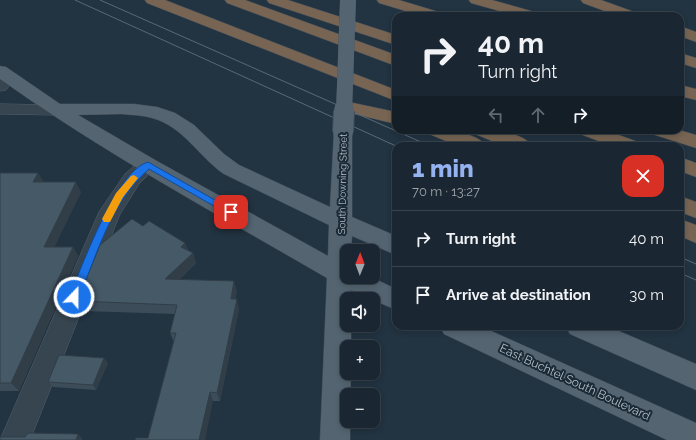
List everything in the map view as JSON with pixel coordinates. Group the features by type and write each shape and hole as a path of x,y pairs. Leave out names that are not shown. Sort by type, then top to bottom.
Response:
{"highway":[{"path":"152,0 392,94"},
{"path":"232,0 392,60"},
{"path":"274,0 392,39"},
{"path":"384,0 424,12"},
{"path":"476,0 519,12"},
{"path":"588,0 621,12"},
{"path":"684,33 696,37"},
{"path":"684,59 696,63"},
{"path":"684,91 696,95"},
{"path":"344,106 392,117"},
{"path":"446,134 466,142"},
{"path":"492,134 512,142"},
{"path":"598,134 620,142"},
{"path":"671,134 696,142"},
{"path":"684,166 696,170"},
{"path":"684,206 696,210"},
{"path":"684,229 696,234"}],"main road":[{"name":"South Downing Street","path":"335,440 342,152 348,0"},
{"path":"2,78 148,165 339,273 392,298"},
{"path":"56,110 134,111 156,113 174,119 187,127 209,152 227,166 341,222 392,244"},
{"name":"East Buchtel South Boulevard","path":"461,330 666,432 696,438"},
{"path":"588,330 696,377"}],"street":[{"path":"0,109 56,110"},
{"path":"15,440 110,212 132,179 148,165"}],"building":[{"path":"0,173 38,173 33,182 76,182 44,247 73,247 11,383 0,383"},
{"path":"132,219 143,226 149,221 185,243 181,247 193,253 165,279 234,281 231,299 237,299 217,393 210,392 199,440 135,440 136,438 148,438 176,333 170,333 177,305 77,301 100,245"},
{"path":"59,355 104,358 93,385 48,382"},
{"path":"28,433 78,434 76,440 0,440 0,437 25,437"}],"tram line":[{"path":"75,0 392,144"},
{"path":"100,0 392,129"},
{"path":"403,134 421,142"},
{"path":"684,259 696,264"},
{"path":"684,275 696,280"}],"slow traffic":[{"path":"107,219 119,196 134,178"}],"route":[{"path":"74,297 110,212 119,196 132,179 148,165 231,212"}]}
